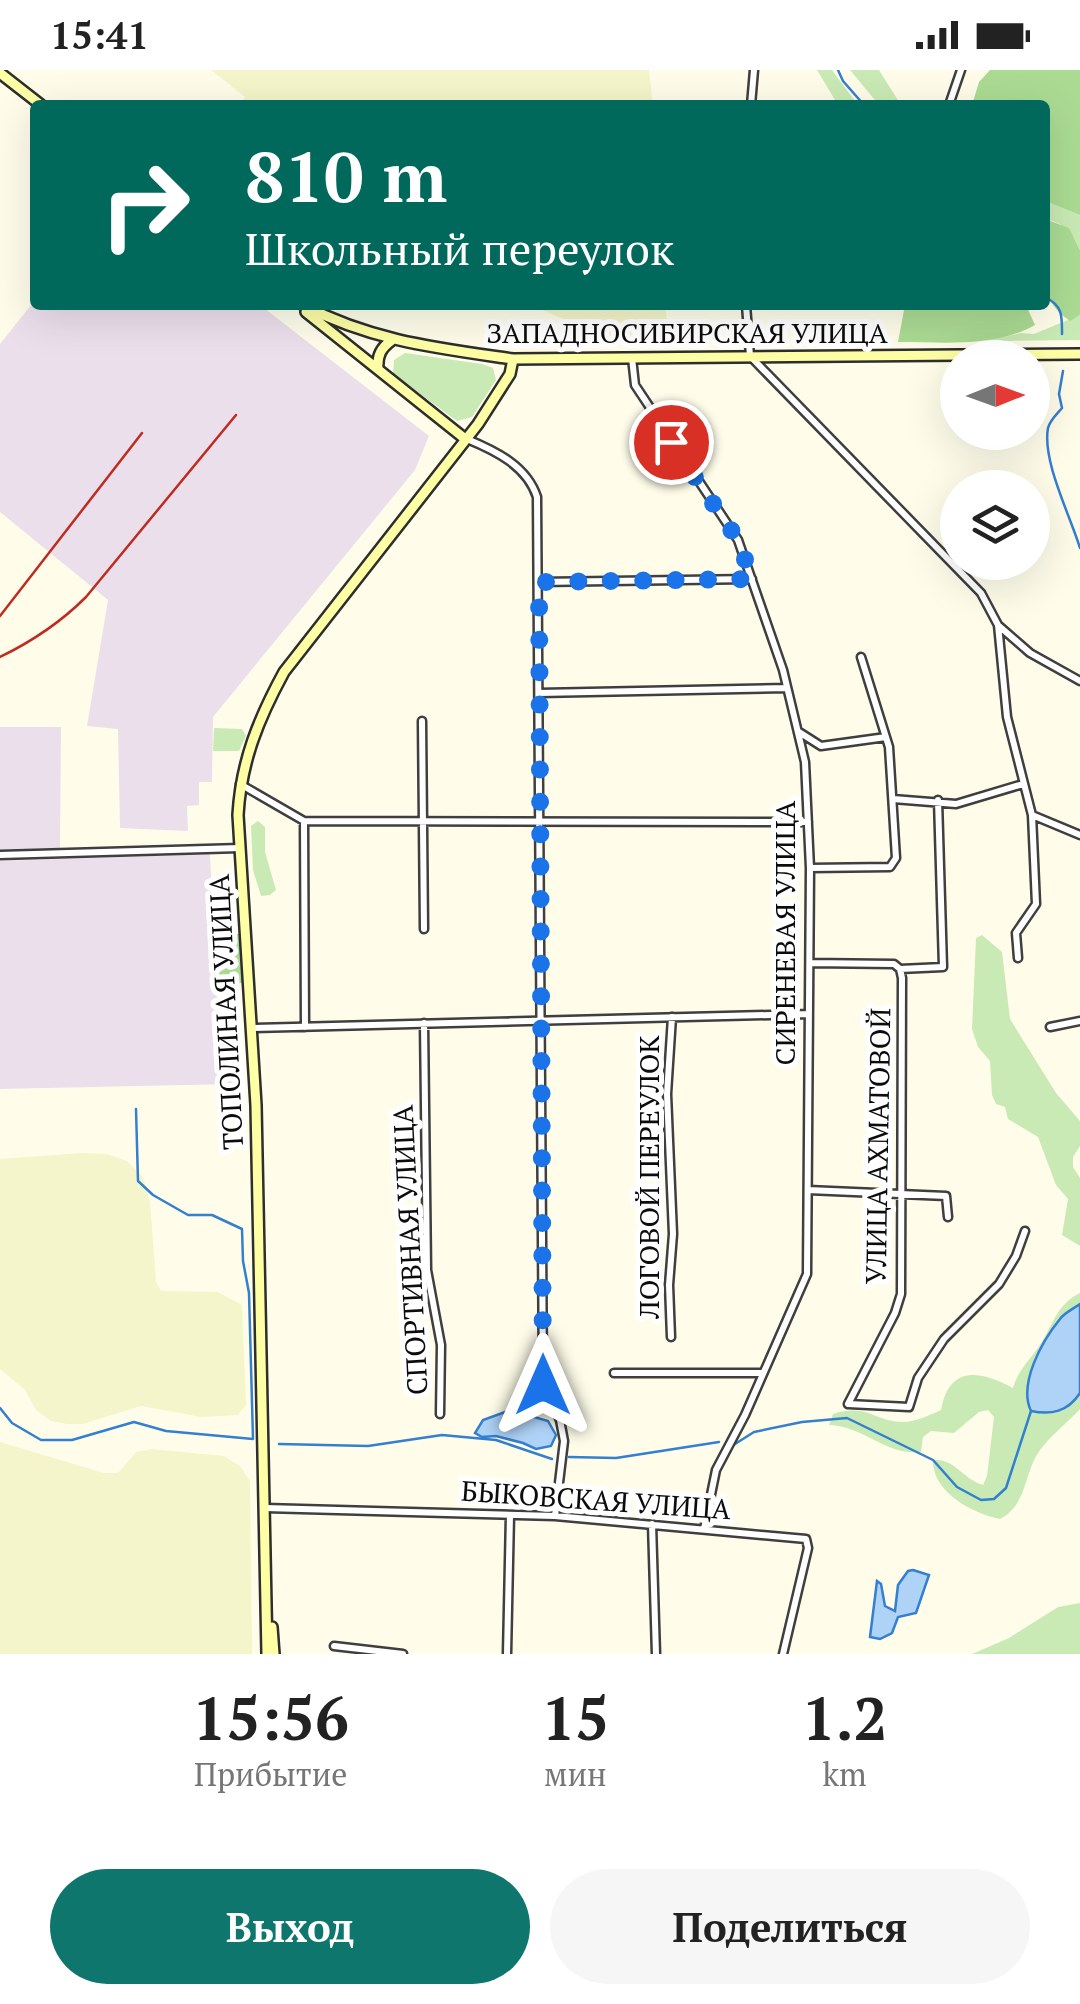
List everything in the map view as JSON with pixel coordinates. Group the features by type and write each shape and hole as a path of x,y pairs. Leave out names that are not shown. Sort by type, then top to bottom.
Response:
{"main road":[{"path":"0,71 35,100"},
{"path":"306,310 464,438"},
{"name":"ЗАПАДНОСИБИРСКАЯ УЛИЦА","path":"313,310 392,340 454,353 513,359 1080,354"},
{"path":"378,369 377,358 392,340"},
{"name":"ТОПОЛИНАЯ УЛИЦА","path":"270,1654 252,1028 240,848 240,784 262,713 284,672 478,424 510,374 513,359"}],"street":[{"path":"751,100 754,70"},
{"path":"951,100 962,70"},
{"path":"746,310 750,356 981,593 998,626 1007,717 1032,815 1036,904 1016,933 1018,958"},
{"name":"СИРЕНЕВАЯ УЛИЦА","path":"632,358 635,386 738,540 788,688 805,762 810,868 807,1274 716,1470 704,1529"},
{"path":"464,438 505,458 531,479 537,498 543,1385 560,1420 564,1441 555,1516"},
{"path":"539,582 752,579"},
{"path":"998,626 1030,653 1080,680"},
{"path":"810,868 890,867 896,858 886,737 861,657"},
{"path":"539,693 788,688"},
{"path":"422,721 424,929"},
{"path":"799,732 821,746 886,737"},
{"path":"240,784 304,821 808,822"},
{"path":"893,799 956,804 1023,784"},
{"path":"900,969 944,967 938,800"},
{"path":"1032,815 1080,834"},
{"path":"304,821 305,1027"},
{"path":"0,856 240,848"},
{"name":"УЛИЦА АХМАТОВОЙ","path":"810,963 894,964 900,969 901,1294 848,1404 910,1407 918,1378 944,1339 1000,1284 1016,1256 1024,1230"},
{"path":"252,1028 808,1014"},
{"name":"ЛОГОВОЙ ПЕРЕУЛОК","path":"670,1337 673,1234 667,1094 672,1017"},
{"path":"1050,1027 1080,1020"},
{"name":"СПОРТИВНАЯ УЛИЦА","path":"424,1024 427,1270 441,1346 440,1414"},
{"path":"808,1190 946,1196 948,1218"},
{"path":"614,1373 764,1372"},
{"name":"БЫКОВСКАЯ УЛИЦА","path":"264,1508 555,1516 806,1540 808,1548 783,1654"},
{"path":"507,1654 510,1515"},
{"path":"652,1524 656,1654"},
{"path":"334,1646 403,1654"}],"shaded area":[{"path":"30,306 30,310 266,310 429,436 415,470 213,717 212,782 199,782 199,805 187,806 188,831 120,828 118,729 87,726 108,600 0,512 0,344"},
{"path":"0,727 61,727 60,848 0,850"},
{"path":"210,854 218,1019 231,1020 233,1084 0,1089 0,861"}],"green space":[{"path":"211,70 649,70 652,100 243,100 245,97"},
{"path":"817,70 832,70 854,100 835,100"},
{"path":"850,70 879,70 898,100 875,100"},
{"path":"990,70 1080,70 1080,215 1050,203 1050,100 974,100 979,82"},
{"path":"1050,203 1080,215 1080,250 1067,229 1050,221"},
{"path":"1050,221 1069,228 1080,250 1080,315 1070,321 1050,300"},
{"path":"542,310 666,310 669,334 635,342 606,338"},
{"path":"904,310 1028,310 1035,325 1003,337 898,342"},
{"path":"1080,315 1080,340 990,340 1034,334"},
{"path":"405,353 482,364 493,368 496,380 472,417 457,421 393,374 394,360"},
{"path":"214,728 242,729 246,736 239,751 213,751"},
{"path":"258,821 265,827 265,852 276,890 261,896 253,870 251,826"},
{"path":"216,934 242,934 244,982 217,990"},
{"path":"982,935 1002,952 1010,1019 1056,1093 1080,1121 1080,1146 1073,1157 1073,1167 1080,1178 1080,1246 1062,1235 1068,1199 1056,1185 1038,1137 1008,1119 1005,1107 996,1104 992,1095 990,1061 978,1047 972,1029 976,938"},
{"path":"107,1154 127,1161 143,1177 150,1202 156,1282 161,1291 218,1292 242,1305 246,1405 238,1415 201,1417 141,1406 83,1424 51,1421 36,1410 25,1390 0,1369 0,1159"},
{"path":"1080,1293 1080,1304 1061,1316 1077,1399 1080,1393 1080,1409 1040,1450 1016,1505 1000,1519 956,1499 934,1471 933,1460 947,1462 983,1485 994,1417 988,1410 979,1412 954,1433 931,1431 923,1437 921,1452 897,1450 853,1430 829,1425 833,1414 845,1411 893,1421 922,1418 941,1410 951,1385 968,1375 1013,1388 1060,1309"},
{"path":"0,1442 104,1473 118,1473 136,1452 151,1449 224,1456 240,1466 250,1481 252,1654 0,1654"},
{"path":"1080,1603 1080,1654 972,1654 1009,1638 1058,1607"}],"water":[{"path":"1080,1304 1080,1393 1058,1411 1031,1411 1028,1388 1039,1351 1062,1317"},
{"path":"518,1401 534,1417 548,1421 556,1435 551,1446 536,1449 475,1433 483,1420 508,1411"},
{"path":"913,1570 929,1575 916,1613 898,1617 892,1633 880,1639 870,1637 877,1581 885,1606 895,1611 898,1585"}],"waterway":[{"path":"838,70 860,100"},
{"path":"1050,300 1060,312 1062,334"},
{"path":"1063,371 1059,394 1062,408 1049,425 1047,441 1053,472 1080,548"},
{"path":"0,1408 12,1423 41,1440 72,1440 134,1422 166,1431 253,1439 249,1293 242,1229 212,1215 188,1215 153,1195 138,1181 136,1109"},
{"path":"735,1444 754,1432 847,1418 933,1460 957,1487 981,1500 994,1499 1006,1488 1031,1411"},
{"path":"279,1444 368,1446 442,1435 496,1440 552,1459"},
{"path":"569,1457 616,1458 719,1442"}],"railway":[{"path":"0,657 46,631 86,597 236,415"},
{"path":"0,616 142,433"}],"route":[{"path":"543,1385 539,582 752,579 738,540 671,442"}]}
